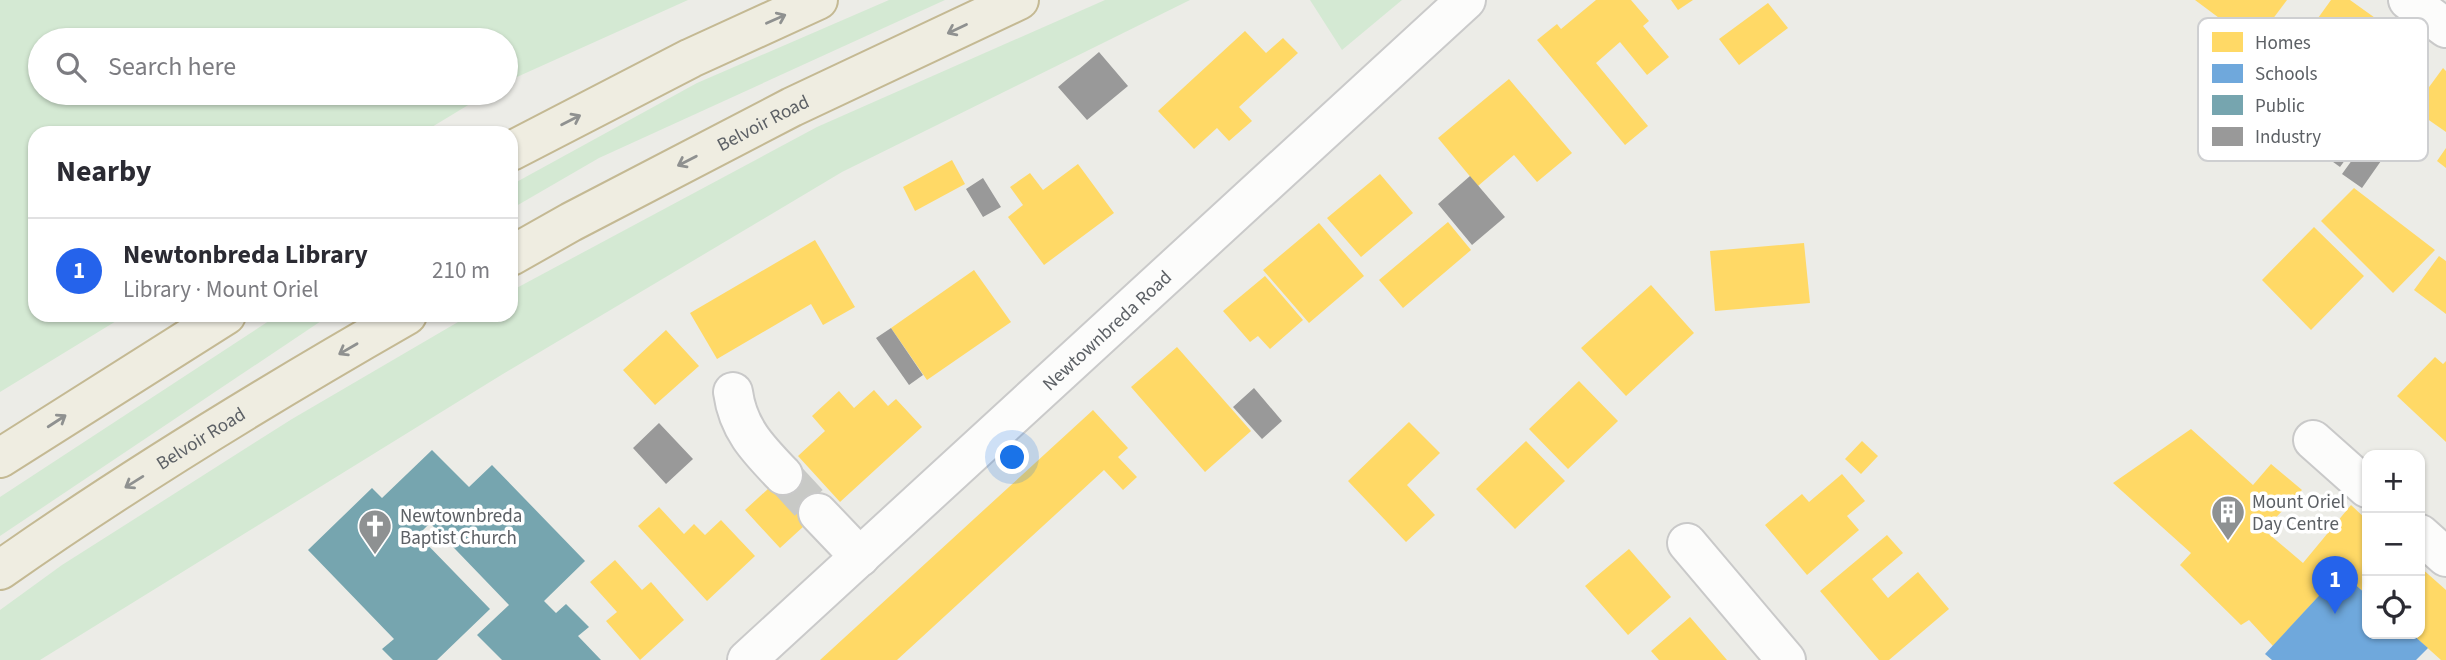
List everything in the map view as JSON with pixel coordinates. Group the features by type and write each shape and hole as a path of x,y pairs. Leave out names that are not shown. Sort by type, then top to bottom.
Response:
{"highway":[{"path":"518,147 691,58 818,0"},
{"name":"Belvoir Road","path":"518,252 792,107 1019,0"},
{"path":"0,458 215,322"},
{"name":"Belvoir Road","path":"0,570 51,534 309,372 395,322"}],"street":[{"name":"Newtownbreda Road","path":"747,660 1466,0"},
{"path":"2408,0 2446,28"},
{"path":"733,392 738,419 763,454 783,475"},
{"path":"2313,440 2362,484"},
{"path":"818,513 860,557"},
{"path":"2425,538 2446,557"},
{"path":"1687,543 1786,660"}],"green space":[{"path":"0,0 688,0 518,77 518,28 28,28 28,105 468,105 434,126 28,126 28,322 115,322 0,392"},
{"path":"889,0 945,0 599,158 518,205 518,181 697,83"},
{"path":"1105,0 1190,0 842,172 498,377 40,660 0,660 0,610 62,565 292,419 458,322 518,322 518,287 817,127"},
{"path":"1310,0 1402,0 1342,50"},
{"path":"267,322 320,322 0,536 0,497"}],"building: Homes":[{"path":"1596,0 1631,0 1649,21 1643,26 1669,57 1647,75 1620,42 1596,63 1648,126 1625,145 1537,40 1557,24 1561,29"},
{"path":"1671,0 1693,0 1678,10"},
{"path":"2195,0 2287,0 2274,18 2219,18"},
{"path":"2331,0 2350,0 2375,18 2318,18"},
{"path":"1768,3 1788,28 1739,65 1719,39"},
{"path":"1245,31 1266,53 1283,38 1298,53 1239,107 1252,121 1229,141 1217,128 1194,149 1158,111"},
{"path":"2443,68 2446,71 2446,132 2428,119 2428,88"},
{"path":"1509,79 1572,153 1537,182 1514,155 1478,186 1438,138"},
{"path":"2446,148 2446,168 2437,161"},
{"path":"952,160 965,184 915,211 903,187"},
{"path":"1078,164 1114,213 1044,265 1008,217 1023,205 1010,187 1030,173 1043,190"},
{"path":"1380,174 1413,213 1361,257 1327,218"},
{"path":"2354,188 2435,250 2393,293 2321,221"},
{"path":"1448,222 1471,250 1403,308 1379,280"},
{"path":"1319,223 1364,276 1309,323 1263,270"},
{"path":"2314,227 2364,276 2311,330 2262,280"},
{"path":"815,240 855,307 823,325 811,304 717,359 690,313"},
{"path":"1804,243 1810,303 1715,311 1710,251"},
{"path":"2439,256 2446,261 2446,314 2414,290"},
{"path":"974,270 1011,322 927,380 891,328"},
{"path":"1265,276 1303,320 1270,349 1258,336 1250,342 1223,311"},
{"path":"1651,285 1694,333 1626,396 1581,348"},
{"path":"666,330 699,366 655,405 623,370"},
{"path":"1177,347 1251,431 1205,472 1131,387"},
{"path":"2435,357 2443,364 2446,361 2446,442 2397,396"},
{"path":"1579,381 1618,421 1568,469 1529,429"},
{"path":"874,390 888,406 896,399 922,427 840,502 798,456 825,431 812,416 839,391 854,408"},
{"path":"1093,410 1128,448 1118,457 1137,477 1123,490 1104,470 897,660 820,660"},
{"path":"1409,422 1440,453 1407,485 1435,515 1406,542 1348,481"},
{"name":"Mount Oriel Day Centre","path":"2191,429 2253,485 2271,464 2302,490 2264,530 2303,563 2351,505 2362,515 2362,591 2341,572 2273,646 2249,620 2241,625 2180,565 2191,553 2113,483"},
{"path":"1526,441 1565,481 1515,529 1476,489"},
{"path":"1862,441 1878,456 1861,474 1845,459"},
{"path":"794,465 829,503 780,548 745,510"},
{"path":"1842,474 1865,501 1847,516 1859,530 1807,575 1765,525 1802,494 1809,502"},
{"path":"659,507 684,534 694,524 705,535 721,520 755,556 707,601 638,526"},
{"path":"1887,535 1903,553 1872,579 1888,598 1918,572 1949,609 1889,660 1879,660 1820,591"},
{"path":"1629,549 1671,597 1628,635 1585,586"},
{"path":"615,560 642,590 651,582 684,620 640,660 606,621 617,612 590,582"},
{"path":"2425,571 2446,590 2446,660 2441,660 2418,639 2425,639"},
{"path":"1690,617 1727,660 1659,660 1651,651"}],"building: Schools":[{"path":"2341,572 2362,591 2362,639 2418,639 2428,648 2416,660 2272,660 2265,654"}],"building: Public":[{"name":"Newtownbreda Baptist Church","path":"432,450 469,487 492,465 585,561 544,601 556,613 566,604 589,627 578,636 601,660 502,660 477,635 509,605 430,523 418,535 490,609 437,660 393,660 382,649 394,639 308,550 372,488 382,498"}],"building: Industry":[{"path":"1099,52 1128,86 1087,120 1058,87"},
{"path":"2332,161 2344,161 2340,167"},
{"path":"2351,161 2381,161 2362,188 2342,174"},
{"path":"1470,176 1505,217 1472,245 1438,204"},
{"path":"983,178 1001,207 983,217 966,189"},
{"path":"891,328 923,375 909,385 876,338"},
{"path":"1254,388 1282,421 1262,439 1233,407"},
{"path":"659,423 693,459 666,484 633,448"}],"tunnel":[{"path":"783,475 818,513"}],"place":[{"name":"Mount Oriel Day Centre","path":"2228,542"},
{"name":"Newtownbreda Baptist Church","path":"375,556"},
{"name":"Newtonbreda Library","path":"2335,614"}]}
